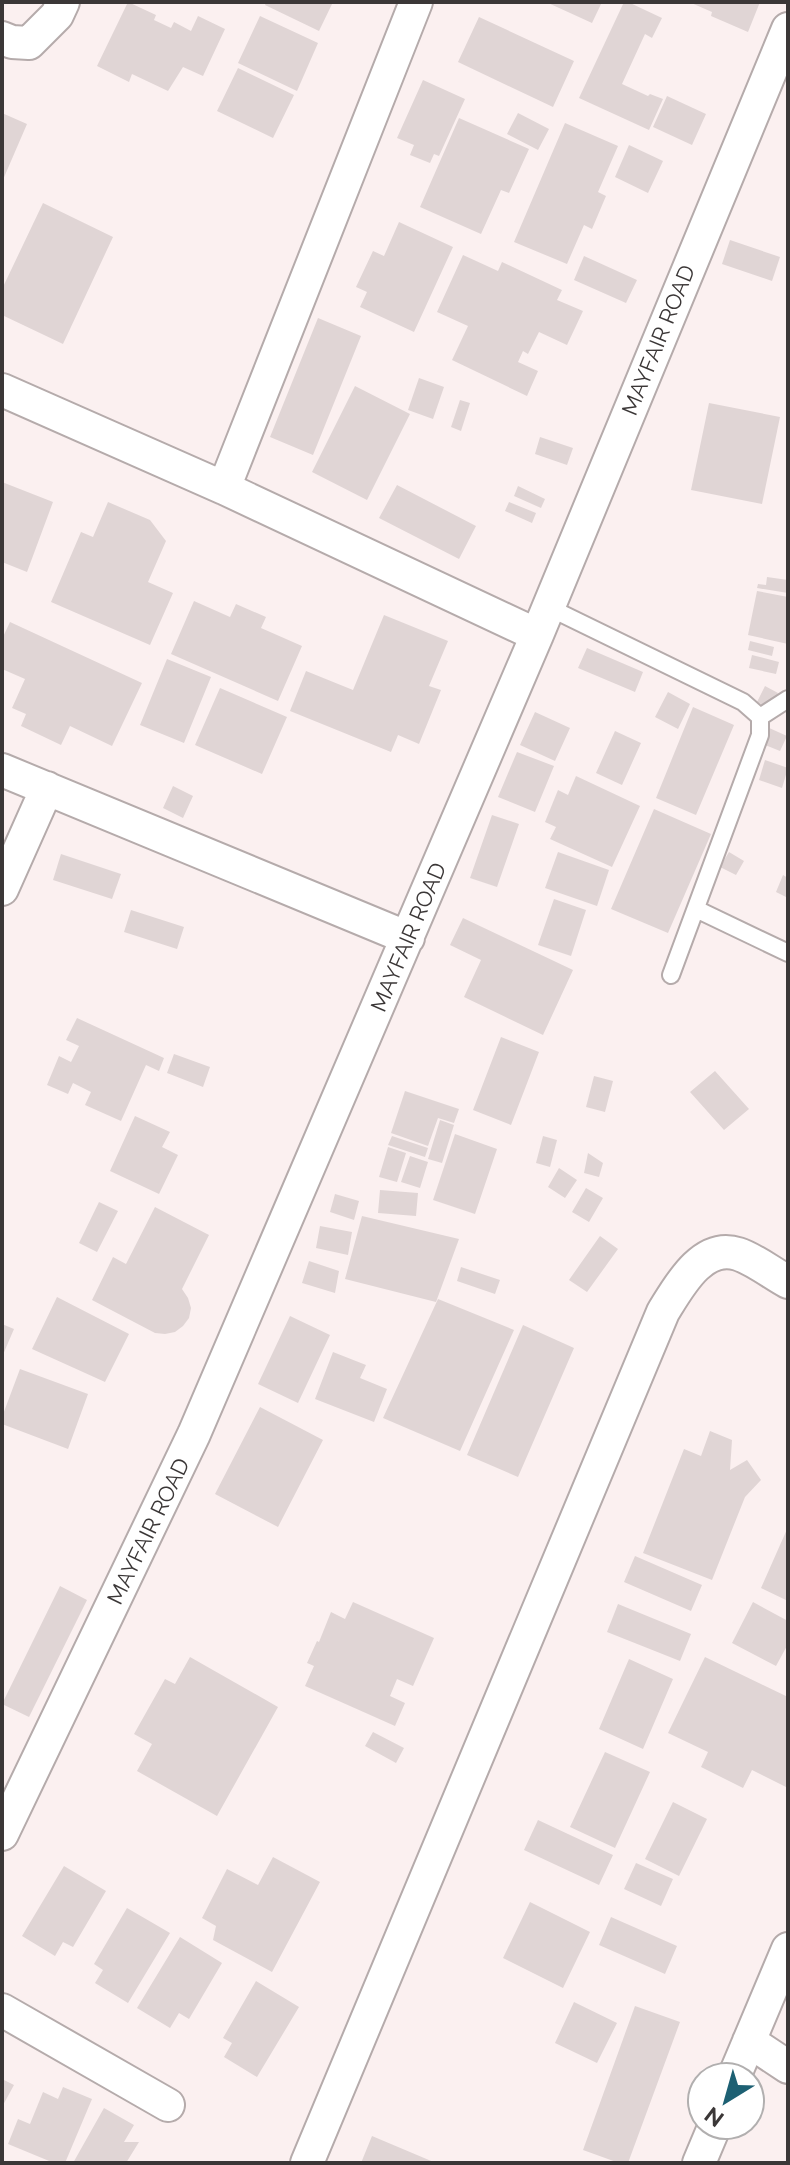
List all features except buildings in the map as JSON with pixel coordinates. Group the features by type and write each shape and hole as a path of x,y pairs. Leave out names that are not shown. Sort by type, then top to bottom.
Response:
{"street":[{"path":"2,38 29,43 57,15 63,2"},
{"path":"224,488 416,2"},
{"name":"MAYFAIR ROAD","path":"2,1834 194,1434 543,621 788,29"},
{"path":"2,390 224,488 543,621"},
{"path":"2,770 408,938"},
{"path":"2,889 47,788"},
{"path":"307,2163 663,1312 695,1266 713,1254 736,1253 788,1282"},
{"path":"741,2061 788,1949"},
{"path":"2,2010 168,2105"},
{"path":"749,2041 788,2067"},
{"path":"699,2163 708,2141"}],"lane":[{"path":"543,621 743,702 760,717 760,735 671,975"},
{"path":"760,717 788,699"},
{"path":"696,909 788,953"}]}
